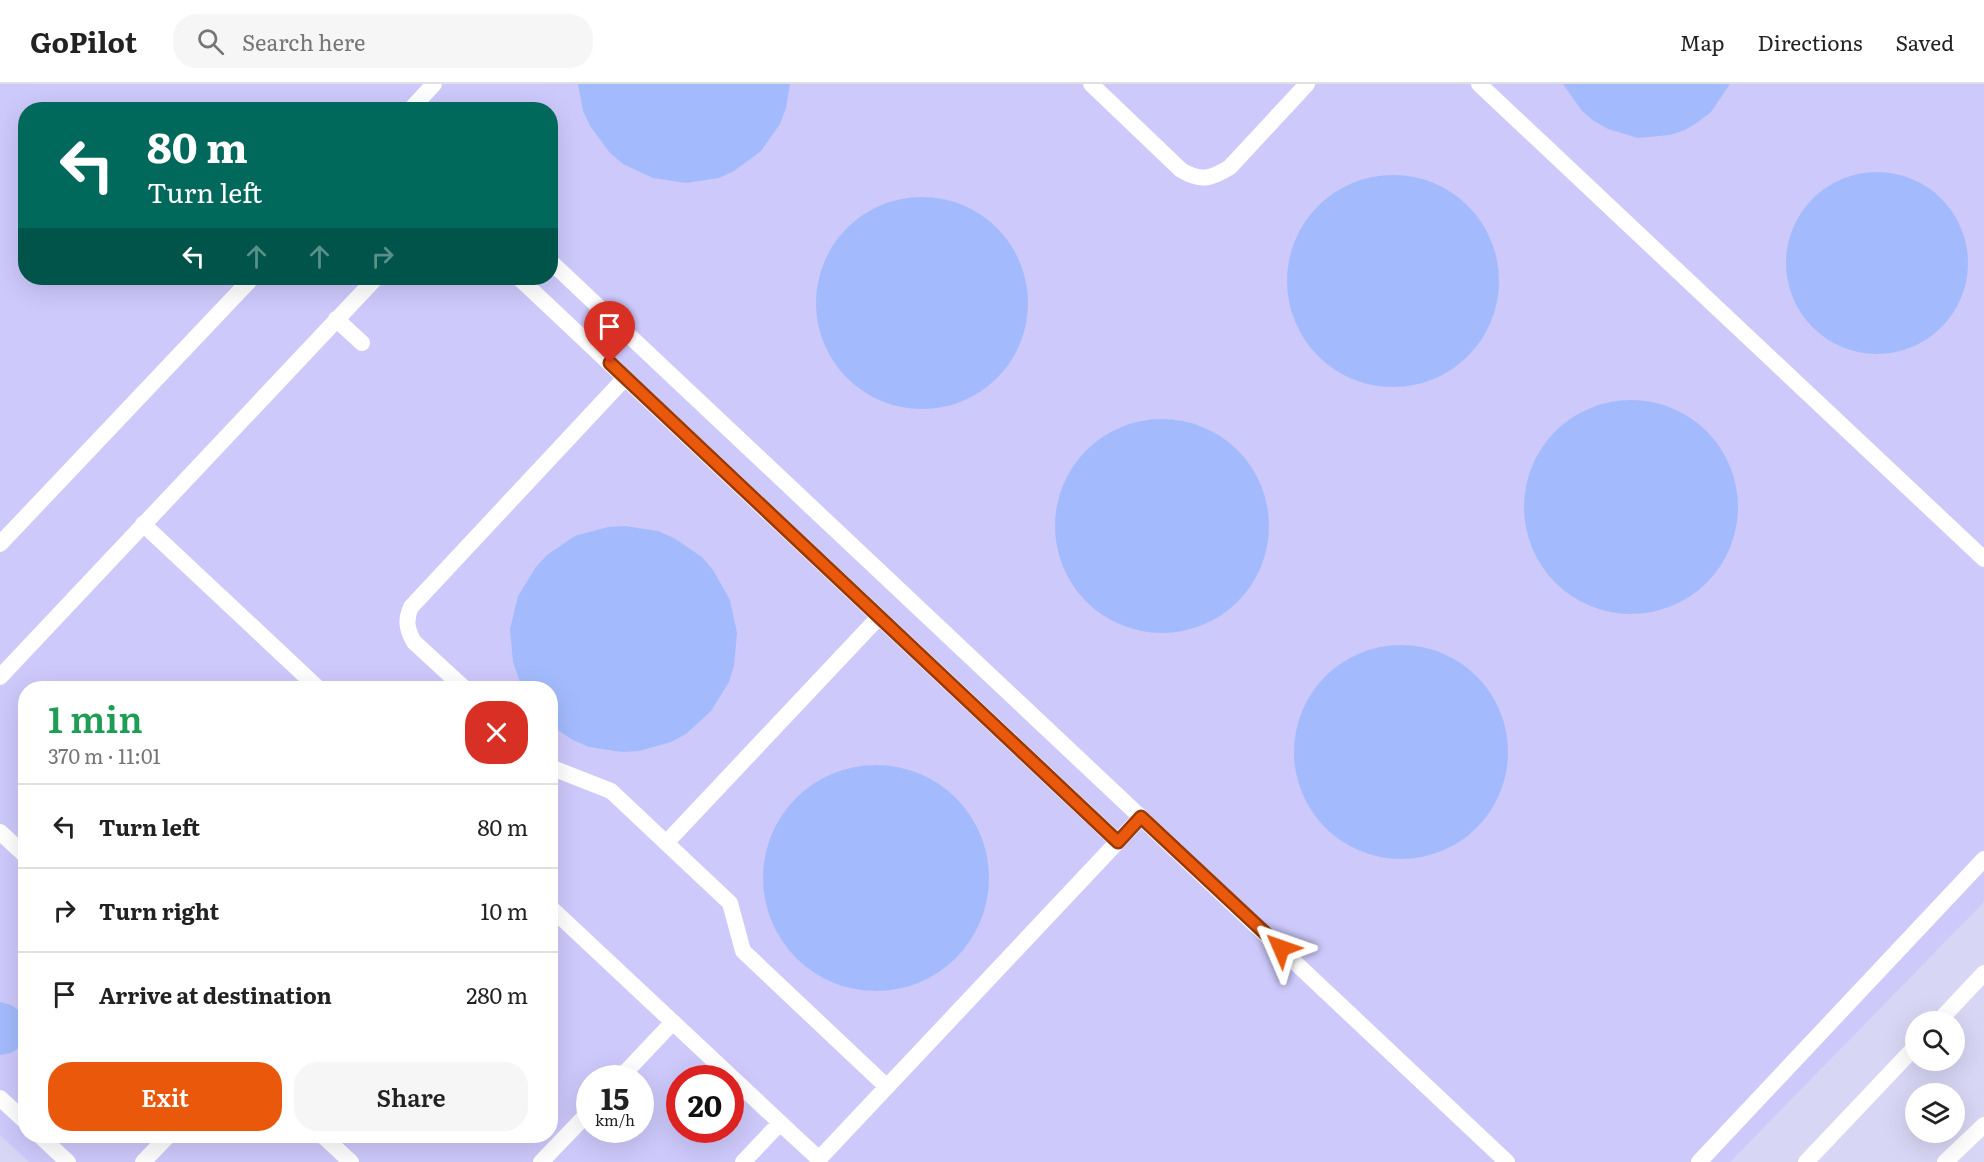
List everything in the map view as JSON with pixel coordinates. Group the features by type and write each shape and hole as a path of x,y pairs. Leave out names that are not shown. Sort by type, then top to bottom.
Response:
{"lane":[{"path":"417,102 434,84"},
{"path":"1091,84 1181,170 1194,177 1207,178 1219,174 1230,166 1308,84"},
{"path":"1479,84 1984,560"},
{"path":"558,269 1507,1162"},
{"path":"0,544 245,285"},
{"path":"0,676 369,285"},
{"path":"526,285 1118,842"},
{"path":"336,319 362,343"},
{"path":"456,681 410,636 407,621 411,607 625,378"},
{"path":"143,524 311,681"},
{"path":"666,843 879,617"},
{"path":"558,770 611,791 730,903 743,951 887,1087"},
{"path":"743,1162 780,1123 819,1159 1141,817"},
{"path":"1,834 18,849"},
{"path":"1699,1162 1984,859"},
{"path":"558,914 822,1162"},
{"path":"1948,1011 1984,973"},
{"path":"632,1065 673,1022"},
{"path":"1806,1162 1905,1058"},
{"path":"0,1098 18,1115"},
{"path":"1945,1162 1984,1125"},
{"path":"541,1162 576,1126"},
{"path":"48,1143 68,1162"},
{"path":"143,1162 161,1143"},
{"path":"331,1143 351,1162"}],"shaded area":[{"path":"0,84 1984,84 1984,902 1730,1162 29,1162 0,1135"}],"building":[{"path":"578,84 790,84 786,108 780,124 761,151 734,171 719,178 686,183 653,178 623,164 610,153 590,126 583,111"},
{"path":"1563,84 1730,84 1711,112 1685,130 1670,135 1638,138 1608,129 1594,121 1582,111"},
{"path":"1877,172 1912,179 1941,199 1961,228 1968,263 1961,298 1941,327 1912,347 1877,354 1842,347 1813,327 1793,298 1786,263 1793,228 1813,199 1842,179"},
{"path":"1383,175 1403,175 1424,179 1443,187 1461,199 1475,213 1487,231 1495,250 1499,281 1495,312 1487,331 1475,349 1461,363 1443,375 1424,383 1403,387 1383,387 1362,383 1343,375 1325,363 1311,349 1299,331 1291,312 1287,291 1287,271 1291,250 1299,231 1311,213 1325,199 1343,187 1362,179"},
{"path":"912,197 932,197 953,201 972,209 990,221 1004,235 1016,253 1024,272 1028,303 1024,334 1016,353 1004,371 990,385 972,397 953,405 932,409 912,409 891,405 872,397 854,385 840,371 828,353 820,334 816,313 816,293 820,272 828,253 840,235 854,221 872,209 891,201"},
{"path":"1631,400 1662,405 1681,413 1699,425 1713,439 1725,457 1733,476 1738,507 1733,538 1725,557 1713,575 1699,589 1681,601 1662,609 1631,614 1600,609 1581,601 1563,589 1549,575 1537,557 1529,538 1524,507 1529,476 1537,457 1549,439 1563,425 1581,413 1600,405"},
{"path":"1162,419 1193,424 1212,432 1230,444 1244,458 1256,476 1264,495 1269,526 1264,557 1256,576 1244,594 1230,608 1212,620 1193,628 1162,633 1131,628 1112,620 1094,608 1080,594 1068,576 1060,557 1055,526 1060,495 1068,476 1080,458 1094,444 1112,432 1131,424"},
{"path":"625,526 658,531 674,538 702,557 713,570 730,600 737,633 734,666 729,682 711,711 686,734 671,742 639,751 622,752 589,747 558,730 558,681 520,681 513,662 510,629 518,596 536,567 547,555 575,536 608,527"},
{"path":"1401,645 1432,650 1451,658 1469,670 1483,684 1495,702 1503,721 1508,752 1503,783 1495,802 1483,820 1469,834 1451,846 1432,854 1401,859 1370,854 1351,846 1333,834 1319,820 1307,802 1299,783 1294,752 1299,721 1307,702 1319,684 1333,670 1351,658 1370,650"},
{"path":"865,765 887,765 919,773 939,784 956,798 970,815 981,835 987,856 989,878 987,900 981,921 970,941 956,958 939,972 919,983 887,991 865,991 833,983 823,978 804,965 789,950 771,921 763,889 763,867 771,835 776,825 789,806 804,791 833,773"},
{"path":"0,1002 18,1010 18,1049 0,1055"}],"route":[{"path":"610,363 1118,842 1141,817 1281,948"}]}
